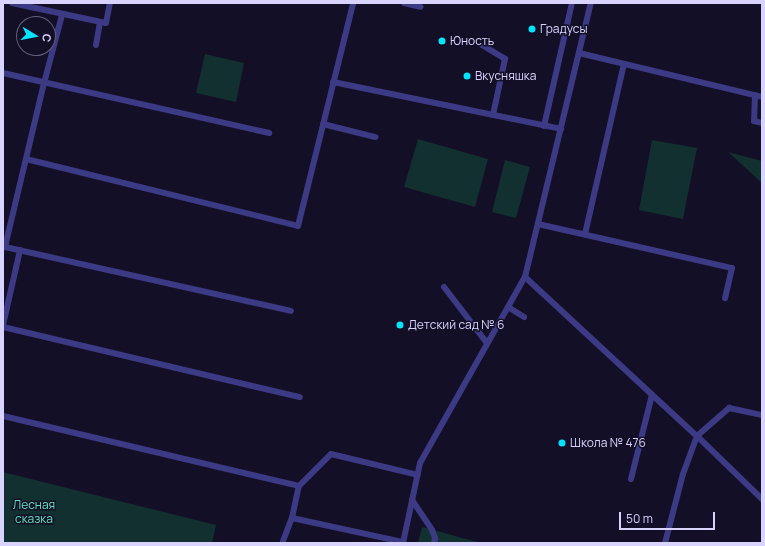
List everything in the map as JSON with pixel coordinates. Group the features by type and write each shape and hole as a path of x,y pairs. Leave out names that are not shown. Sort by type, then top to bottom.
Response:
{"lane":[{"path":"12,3 62,15 106,23 110,3"},
{"path":"26,159 298,226 353,3"},
{"path":"404,3 420,7"},
{"path":"544,126 572,3"},
{"path":"292,518 403,543 420,463 525,278 591,3"},
{"path":"62,15 44,83 5,247 291,311"},
{"path":"96,45 100,22"},
{"path":"482,45 505,59 493,115"},
{"path":"579,53 759,96 754,121 762,123"},
{"path":"585,234 624,64"},
{"path":"3,73 269,133"},
{"path":"333,82 561,129"},
{"path":"323,124 375,137"},
{"path":"538,224 732,268 726,298"},
{"path":"20,250 3,326 300,397"},
{"path":"525,278 697,436 762,499"},
{"path":"444,287 487,343"},
{"path":"508,307 524,317"},
{"path":"631,479 652,395"},
{"path":"665,543 683,474 697,436 729,408 762,415"},
{"path":"3,416 299,486"},
{"path":"283,541 292,518 299,486 331,454 418,475"},
{"path":"412,500 432,530 435,538 434,543"}],"green space":[{"path":"205,54 244,63 236,102 196,93"},
{"path":"418,139 488,159 475,207 404,187"},
{"path":"652,140 697,148 683,219 639,210"},
{"path":"728,152 762,161 762,183"},
{"path":"505,160 530,167 516,218 492,212"},
{"name":"Лесная сказка","path":"3,472 216,525 212,543 3,543"},
{"path":"422,527 481,543 418,543"}],"place":[{"name":"Градусы","path":"532,29"},
{"name":"Юность","path":"442,41"},
{"name":"Вкусняшка","path":"467,76"},
{"name":"Детский сад № 6","path":"400,325"},
{"name":"Школа № 476","path":"562,443"}]}
